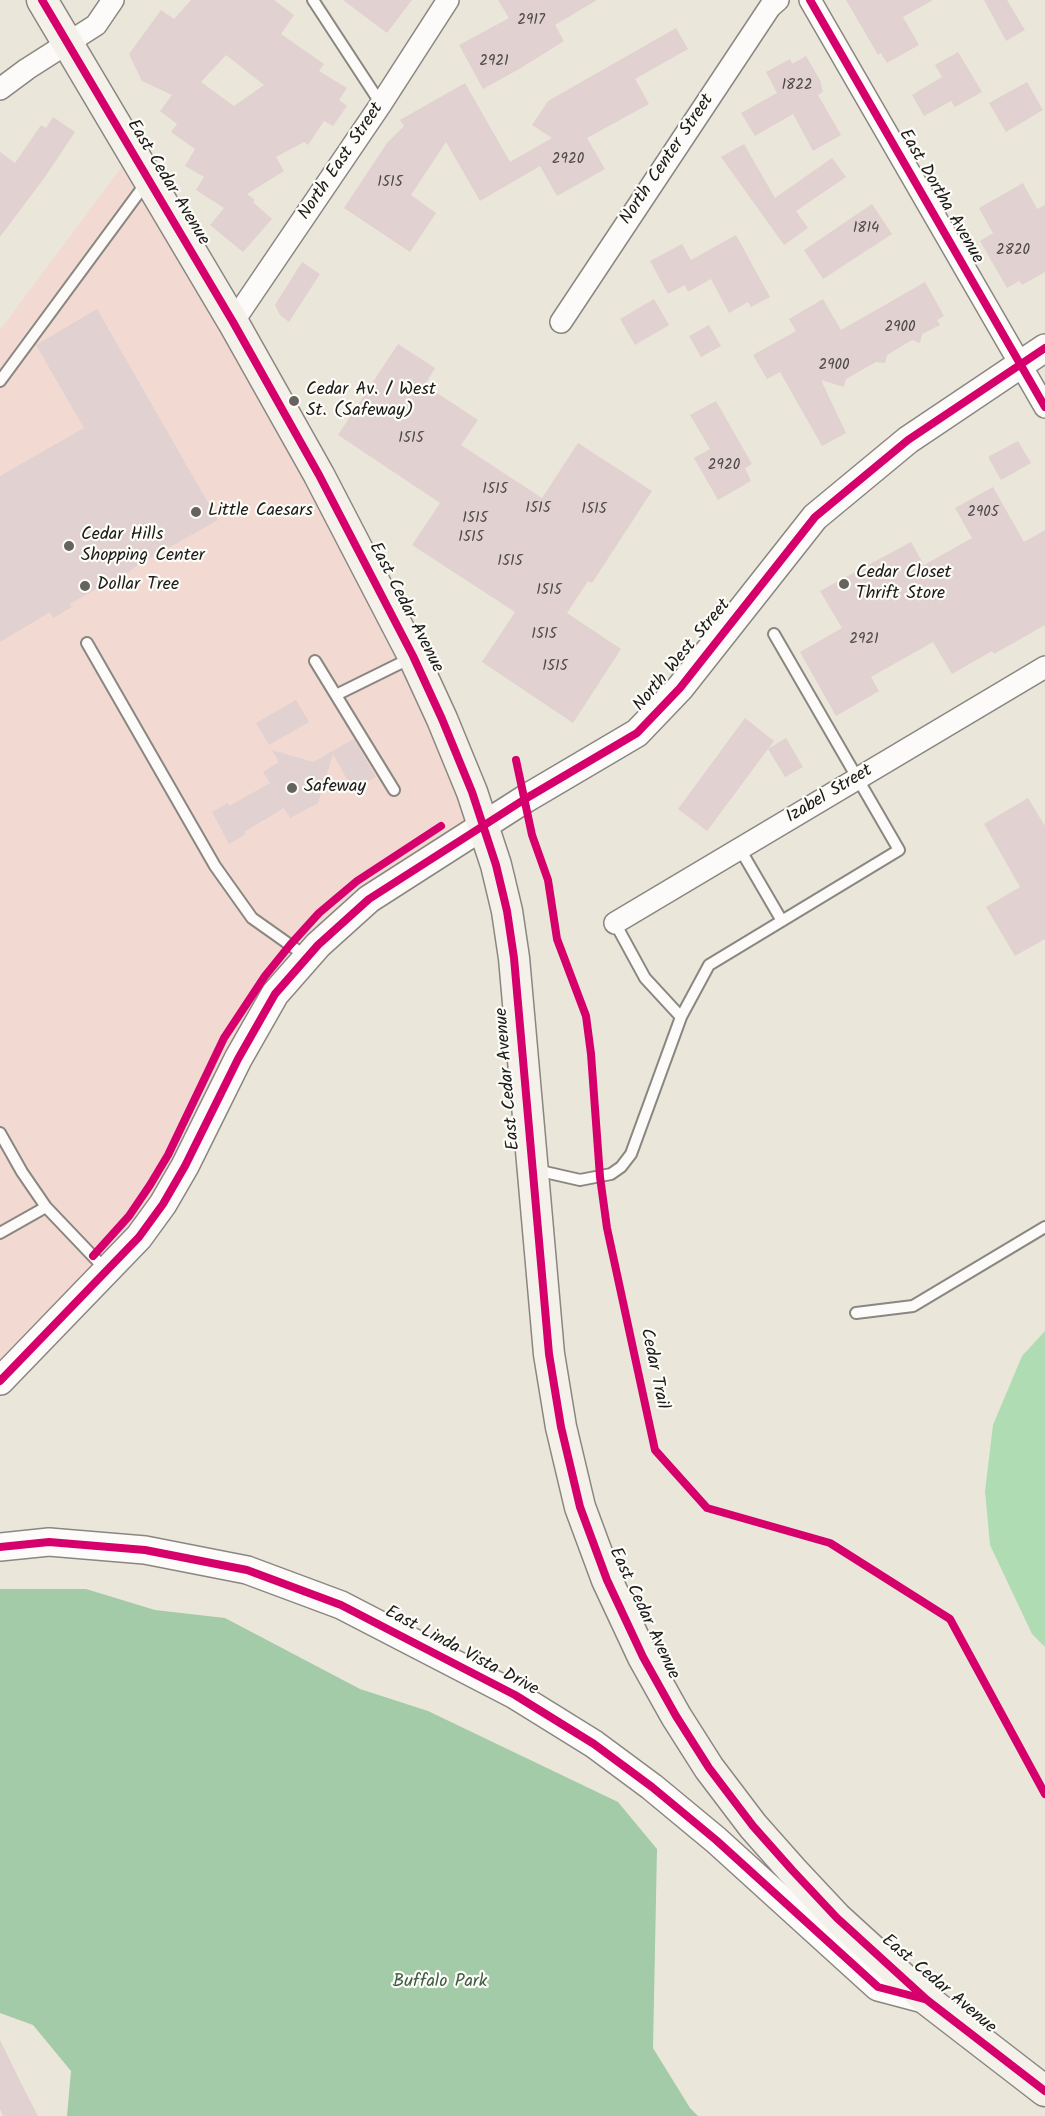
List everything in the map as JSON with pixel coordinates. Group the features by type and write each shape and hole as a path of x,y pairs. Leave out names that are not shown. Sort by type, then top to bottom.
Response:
{"main road":[{"name":"East Cedar Avenue","path":"42,0 233,322 319,475 413,657 442,719 484,827 507,911 514,958 549,1354 561,1427 580,1507 607,1581 643,1657 709,1768 753,1826 837,1918 927,2000 1045,2091"}],"street":[{"path":"0,89 96,24 113,0"},
{"name":"North East Street","path":"233,322 381,104 448,0"},
{"name":"North Center Street","path":"561,322 770,7 778,0"},
{"name":"East Dortha Avenue","path":"810,0 1045,407"},
{"name":"North West Street","path":"0,1381 108,1271 139,1237 163,1204 185,1166 260,1019 275,994 308,957 369,899 525,799 637,733 680,688 815,517 908,440 1045,348"},
{"name":"Izabel Street","path":"615,923 1045,667"},
{"name":"East Linda Vista Drive","path":"0,1547 49,1542 145,1550 247,1570 341,1605 515,1695 594,1744 652,1786 716,1840 878,1988 927,2000"}],"lane":[{"path":"314,0 381,104"},
{"path":"0,381 148,181"},
{"path":"532,1169 580,1179 611,1174 621,1167 632,1154 681,1017 709,965 899,850 774,634"},
{"path":"87,643 215,866 252,918 308,957"},
{"path":"336,695 413,657"},
{"path":"315,660 393,790"},
{"path":"740,849 782,921"},
{"path":"615,923 645,978 681,1017"},
{"path":"0,1133 22,1172 46,1207 108,1271"},
{"path":"0,1233 46,1207"},
{"path":"856,1313 913,1306 1045,1227"}],"shaded area":[{"path":"132,153 233,322 484,827 308,957 185,1166 0,1380 0,330"}],"green space":[{"path":"1045,1331 1045,1647 1032,1634 990,1545 985,1491 993,1425 1022,1356"},
{"name":"Buffalo Park","path":"0,1589 86,1589 155,1610 225,1618 360,1689 428,1711 618,1802 657,1849 653,2048 690,2108 698,2116 67,2116 71,2071 33,2025 0,2013"}],"building":[{"path":"191,0 274,0 294,15 281,34 324,64 319,71 347,88 339,100 347,106 333,126 324,121 308,145 304,142 276,157 284,171 247,194 272,219 243,252 210,225 224,208 196,190 204,177 185,166 195,149 171,132 177,124 160,111 172,95 142,81 129,54 161,10 174,19","holes":["226,55 264,85 234,106 201,82"]},
{"path":"343,0 412,0 387,33"},
{"path":"498,0 597,0 555,25 564,41 483,89 459,45 509,18"},
{"path":"846,0 933,0 903,17 919,45 887,63 881,53 878,55"},
{"path":"984,0 1007,0 1025,30 1006,41"},
{"path":"676,28 688,49 635,79 649,104 587,138 605,169 557,196 540,166 480,201 446,142 411,195 436,213 410,252 344,208 387,143 404,126 400,120 465,83 510,162 552,138 532,125 548,101"},
{"path":"958,52 982,92 955,107 951,101 924,116 912,95 942,77 935,65"},
{"path":"806,56 820,80 823,92 818,95 841,135 813,151 793,114 755,136 741,113 777,93 766,72 790,59 792,64"},
{"path":"1027,82 1043,110 1006,132 989,103"},
{"path":"53,117 75,132 0,237 0,152 15,163 41,125 46,128"},
{"path":"744,144 775,198 832,158 846,177 796,211 808,228 784,245 721,157"},
{"path":"1023,183 1037,209 1045,205 1045,272 1022,285 1019,281 1007,288 980,241 993,233 979,208"},
{"path":"872,204 892,234 823,279 804,250"},
{"path":"736,235 770,297 751,307 748,302 729,313 711,279 688,292 685,285 668,294 650,261 682,244 691,260"},
{"path":"302,262 320,274 289,322 280,315 275,305"},
{"path":"925,282 944,316 937,320 940,325 922,334 920,343 912,340 887,355 885,363 876,362 846,379 844,387 821,380 846,433 822,446 780,372 767,379 753,355 796,331 789,319 823,299 841,330"},
{"path":"654,299 669,325 635,345 620,319"},
{"path":"97,309 218,520 138,565 119,579 117,577 70,604 72,607 53,618 50,612 0,642 0,476 84,428 36,345"},
{"path":"709,325 721,346 701,357 689,336"},
{"path":"398,344 435,368 425,385 478,420 461,445 542,498 578,443 652,491 592,583 588,581 567,613 621,649 573,723 482,662 515,612 412,545 440,503 338,435"},
{"path":"716,401 752,464 745,468 751,481 718,500 694,458 710,449 690,415"},
{"path":"1018,441 1031,463 1001,480 988,457"},
{"path":"993,487 1024,542 1045,530 1045,625 994,654 992,651 952,674 933,642 871,677 879,691 836,716 800,652 842,628 820,591 911,542 924,565 972,538 955,508"},
{"path":"296,700 309,722 269,745 256,723"},
{"path":"745,718 774,741 707,831 678,809"},
{"path":"786,738 803,767 785,777 768,749"},
{"path":"354,739 376,777 353,790 333,754 318,803 290,818 284,808 244,832 246,834 229,844 212,812 228,803 229,806 270,783 263,772 279,762 272,750 313,762"},
{"path":"1028,798 1045,826 1045,939 1015,956 986,907 1020,887 984,824"},
{"path":"0,2040 38,2116 3,2116 0,2109"}],"cycle path":[{"path":"42,0 233,322 319,475 413,656 472,792 496,865 507,911 514,958 549,1354 561,1427 580,1507 607,1580 643,1657 709,1768 753,1826 792,1870 837,1918 927,2000 1045,2091"},
{"path":"810,0 1045,407"},
{"path":"0,1381 139,1237 163,1204 185,1166 238,1059 275,994 318,945 369,899 525,799 637,733 680,688 815,517 908,440 1045,348"},
{"name":"Cedar Trail","path":"516,760 532,835 548,880 557,939 586,1016 600,1177 607,1228 655,1450 707,1508 830,1543 950,1619 1045,1794"},
{"path":"93,1256 129,1216 150,1185 168,1155 224,1038 265,976 290,945 319,913 357,881 441,826"},
{"path":"0,1547 49,1542 145,1550 247,1570 341,1605 515,1695 594,1744 652,1787 716,1840 878,1987 924,1999"}],"place":[{"name":"Cedar Av. / West St. (Safeway)","path":"294,401"},
{"name":"Little Caesars","path":"196,512"},
{"name":"Cedar Hills Shopping Center","path":"69,546"},
{"name":"Cedar Closet Thrift Store","path":"844,584"},
{"name":"Dollar Tree","path":"85,586"},
{"name":"Safeway","path":"292,788"}]}
